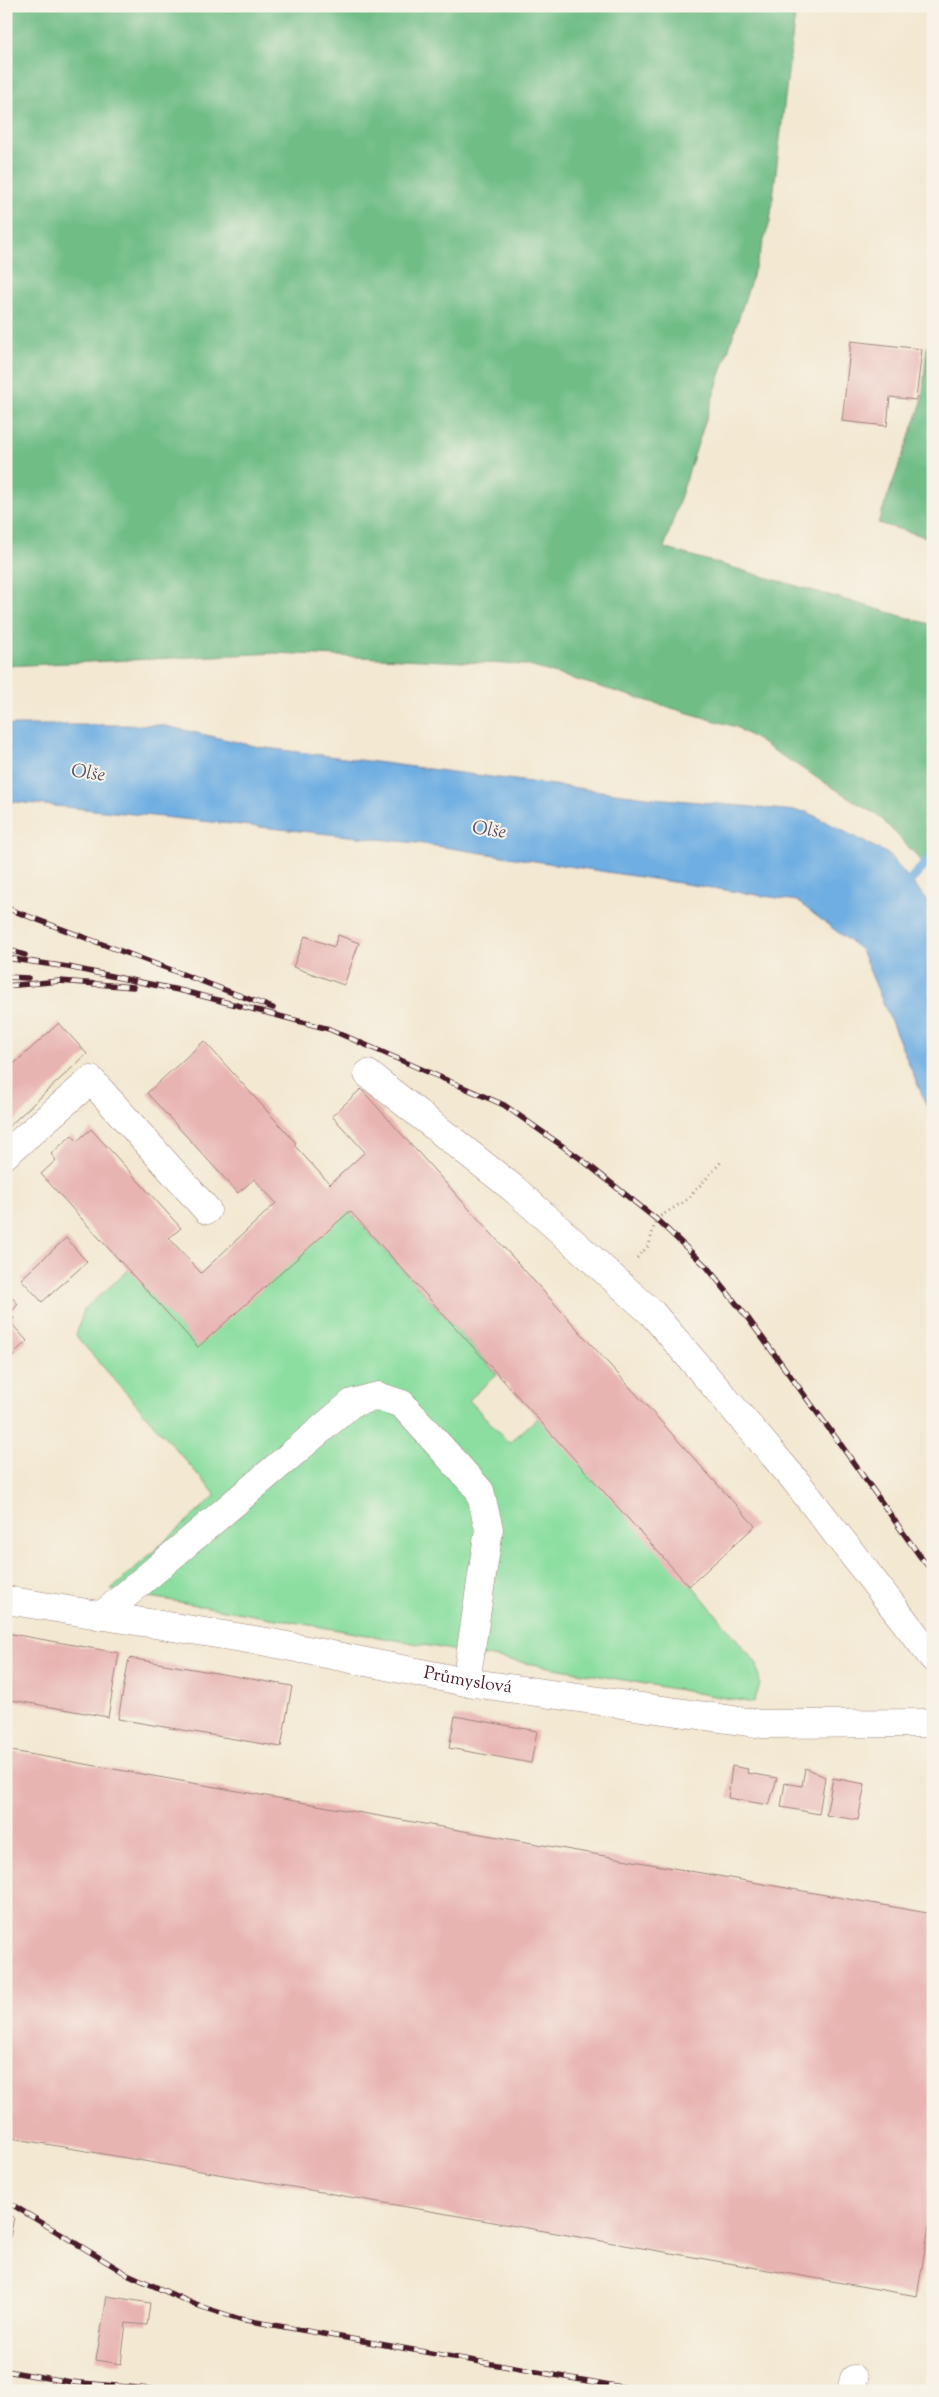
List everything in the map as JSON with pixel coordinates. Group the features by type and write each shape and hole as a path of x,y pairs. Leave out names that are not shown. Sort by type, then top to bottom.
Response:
{"street":[{"path":"368,1074 514,1189 652,1313 794,1479 933,1658"},
{"path":"6,1154 92,1080 207,1210"},
{"path":"101,1616 352,1403 378,1396 402,1404 480,1491 489,1529 466,1682"},
{"name":"Průmyslová","path":"6,1600 267,1642 466,1682 762,1724 933,1723"}],"path":[{"path":"617,1281 650,1245 656,1219 688,1199 722,1161"}],"green space":[{"path":"6,6 796,6 770,222 664,548 933,625 933,873 880,817 736,727 526,665 276,653 6,666"},
{"path":"933,337 933,539 878,523 922,402 927,346"},
{"path":"346,1208 497,1374 469,1400 509,1443 539,1417 692,1585 757,1664 760,1684 754,1703 111,1590 216,1495 76,1336 84,1309 129,1270 196,1344"}],"water":[{"name":"Olše","path":"6,725 161,725 259,747 654,798 807,812 888,854 933,907 933,1121 861,950 797,901 417,843 6,801"}],"building":[{"path":"851,341 922,349 916,400 890,397 887,426 842,421"},
{"path":"338,935 359,943 344,985 293,967 305,936 334,947"},
{"path":"59,1023 87,1054 6,1129 6,1071"},
{"path":"204,1041 296,1143 294,1145 330,1184 365,1152 332,1116 361,1089 755,1526 689,1586 350,1211 198,1347 41,1174 56,1160 51,1154 72,1135 77,1141 91,1129 181,1228 169,1238 201,1273 276,1203 254,1179 238,1193 147,1093"},
{"path":"66,1238 87,1262 42,1302 21,1279"},
{"path":"6,1291 18,1304 10,1314 14,1318 11,1323 27,1341 14,1353 6,1345"},
{"path":"6,1347 14,1356 6,1364"},
{"path":"6,1633 119,1653 108,1717 6,1699"},
{"path":"129,1658 292,1686 281,1747 118,1719"},
{"path":"455,1716 537,1731 531,1763 449,1748"},
{"path":"6,1750 933,1914 933,2204 917,2296 6,2137"},
{"path":"732,1766 748,1769 747,1773 777,1778 769,1805 728,1798"},
{"path":"805,1768 825,1777 819,1814 781,1807 785,1783 802,1786"},
{"path":"833,1778 865,1784 858,1820 826,1815"},
{"path":"6,2215 14,2217 7,2253 6,2253"},
{"path":"107,2296 150,2303 147,2325 126,2323 121,2364 96,2360"}],"waterway":[{"path":"901,890 933,856"}],"railway":[{"path":"6,908 273,1008"},
{"path":"6,949 25,955"},
{"path":"6,958 68,967 183,991 329,1029 504,1105 581,1159 656,1219 707,1267 747,1317 933,1572"},
{"path":"6,977 28,978"},
{"path":"6,986 60,981 133,987"},
{"path":"6,2201 125,2273 196,2305 240,2319 644,2391"},
{"path":"6,2371 71,2382 172,2391"}]}
